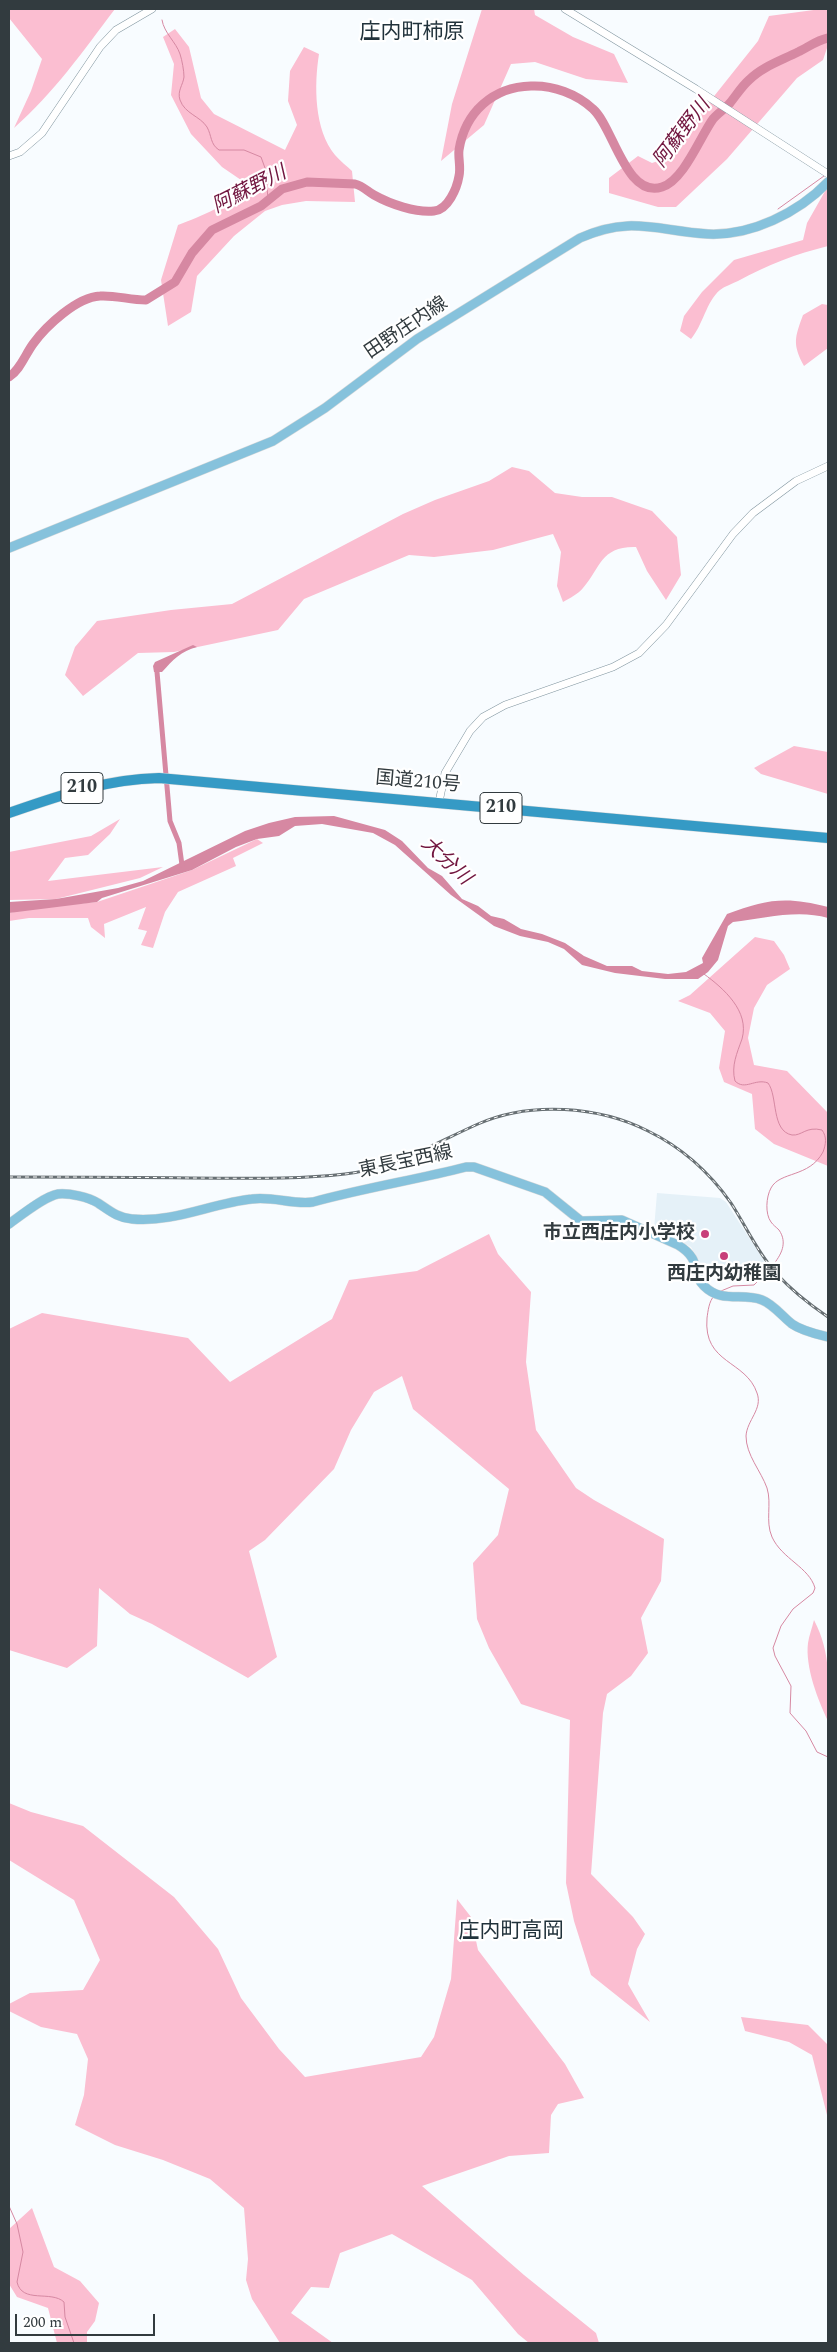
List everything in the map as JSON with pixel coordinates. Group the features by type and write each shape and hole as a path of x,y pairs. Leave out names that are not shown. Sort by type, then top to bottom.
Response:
{"highway":[{"name":"国道210号","path":"9,813 95,785 126,780 159,778 828,838"}],"main road":[{"name":"田野庄内線","path":"9,548 244,454 285,434 325,408 417,339 586,236 604,229 625,225 656,226 708,234 738,231 785,214 802,205 828,182"},
{"name":"東長宝西線","path":"9,1224 56,1194 85,1198 97,1202 121,1218 134,1220 178,1216 251,1199 266,1198 306,1203 313,1202 360,1189 412,1181 466,1167 474,1167 545,1192 581,1221 622,1220 678,1245 687,1250 696,1263 699,1279 703,1286 714,1293 730,1298 760,1298 799,1328 828,1337"}],"street":[{"path":"9,156 20,152 37,139 89,65 100,46 116,30 152,9"},
{"path":"564,9 647,58 828,174"},
{"path":"439,802 445,773 470,731 483,717 505,705 612,667 639,653 666,625 744,521 761,505 787,486 828,466"}],"shaded area":[{"path":"9,9 115,9 55,86 29,115 14,128 31,91 42,59 9,18"},
{"path":"482,9 534,9 535,15 573,37 614,54 628,83 586,79 535,62 511,64 484,125 441,161 452,104"},
{"path":"828,9 828,45 823,60 797,78 727,159 676,207 658,207 609,193 609,178 638,156 652,163 664,159 758,41 769,16"},
{"path":"175,29 189,47 201,98 214,114 285,150 297,125 288,101 290,71 304,47 319,54 316,93 319,120 328,145 337,157 352,171 355,202 306,201 282,205 265,211 234,236 197,276 191,312 168,326 161,280 178,225 206,214 225,203 233,196 241,180 222,167 191,134 171,95 174,64 163,37"},
{"path":"828,186 828,246 782,260 724,287 711,301 691,339 680,331 684,316 702,292 734,260 803,240 807,223"},
{"path":"822,304 828,305 828,348 804,366 796,346 798,329 803,315"},
{"path":"512,467 529,471 555,493 582,497 612,497 652,511 677,537 681,575 666,600 647,571 636,547 615,550 609,554 603,559 581,590 563,602 557,586 561,552 553,534 493,550 434,557 409,555 304,599 278,630 174,652 138,653 83,696 65,675 75,647 97,621 171,610 232,604 403,514 435,500 489,481"},
{"path":"193,645 197,647 182,654 162,672 154,672 153,666 155,662"},
{"path":"794,746 828,752 828,794 761,774 754,768"},
{"path":"334,816 385,830 402,841 428,868 442,876 462,899 478,906 491,916 504,919 521,929 542,934 565,943 584,956 607,966 632,966 642,971 668,974 686,972 703,963 702,958 727,914 765,902 788,900 828,907 828,918 817,915 793,914 733,922 728,926 718,960 708,972 698,979 665,979 615,973 582,965 564,949 548,942 520,936 494,926 451,895 395,845 373,833 322,824 295,826 279,836 257,839 236,847 192,870 102,898 97,902 9,913 9,902 56,899 118,888 143,881 245,831 269,823 295,817"},
{"path":"120,819 110,834 88,855 65,858 48,881 163,867 140,878 56,899 9,900 9,852 91,836"},
{"path":"257,839 263,843 233,858 236,866 178,892 165,912 153,948 141,945 147,931 138,929 146,907 104,924 105,938 91,927 88,918 29,918 9,921 9,913 33,908 97,902 192,870"},
{"path":"755,937 774,941 784,955 790,969 767,985 754,1008 748,1038 754,1065 787,1071 828,1113 828,1166 774,1144 755,1129 752,1094 724,1082 719,1068 725,1031 710,1013 678,1001 690,995"},
{"name":"市立西庄内小学校","path":"657,1193 720,1198 726,1202 766,1264 762,1269 703,1268 691,1247 654,1229"},
{"path":"489,1234 498,1254 531,1292 526,1362 536,1430 576,1488 664,1539 661,1581 641,1618 648,1653 631,1676 607,1694 603,1713 591,1874 633,1917 645,1934 637,1949 628,1984 650,2022 591,1975 574,1921 566,1883 570,1720 521,1704 489,1648 477,1619 473,1563 498,1535 509,1489 413,1409 402,1376 374,1392 351,1430 334,1469 265,1540 249,1551 277,1657 248,1678 152,1624 130,1614 99,1588 97,1646 67,1668 9,1650 9,1329 42,1313 188,1338 230,1382 332,1319 349,1280 417,1271"},
{"path":"814,1620 824,1645 828,1669 828,1721 816,1693 808,1662 808,1643"},
{"path":"9,1803 31,1812 83,1826 174,1897 218,1949 241,1998 279,2049 305,2077 421,2057 434,2037 451,1979 457,1899 471,1917 478,1950 565,2064 584,2098 558,2104 551,2115 549,2153 509,2156 422,2186 524,2275 596,2333 599,2343 529,2343 518,2334 472,2280 392,2234 340,2253 329,2288 311,2287 291,2313 333,2343 280,2343 252,2299 246,2280 248,2259 244,2208 210,2179 163,2160 115,2145 75,2125 84,2095 88,2059 77,2034 41,2027 9,2011 9,2004 30,1993 83,1990 100,1960 74,1900 9,1860"},
{"path":"741,2017 808,2025 828,2045 828,2119 812,2055 789,2042 745,2031"},
{"path":"32,2208 54,2267 80,2281 99,2303 95,2321 87,2332 87,2343 57,2343 48,2308 17,2297 9,2284 9,2229"}],"waterway":[{"path":"162,20 181,59 184,77 179,97 182,105 204,123 209,130 214,145 219,150 244,150 261,157 265,168 268,198"},
{"name":"阿蘇野川","path":"9,377 39,337 54,321 72,307 82,301 100,296 146,300 175,282 192,253 212,230 261,206 282,189 307,182 355,184 395,205 419,211 439,210 448,203 458,181 460,173 459,150 467,124 483,104 505,91 517,87 539,86 556,89 580,99 593,109 600,118 622,159 639,182 650,188 662,187 670,183 677,176 691,157 713,119 728,105 749,80 772,64 828,38"},
{"path":"778,209 824,176"},
{"path":"157,672 170,821 179,843 182,865"},
{"path":"704,974 733,1001 742,1019 742,1039 734,1065 735,1081 743,1085 759,1082 768,1083 778,1120 785,1132 796,1135 808,1130 817,1129 822,1130 825,1135 824,1149 817,1160 803,1170 781,1179 775,1183 769,1192 767,1205 769,1219 779,1230 783,1240 781,1253 773,1265"},
{"path":"721,1291 733,1286 754,1285 769,1269"},
{"path":"714,1296 710,1303 707,1318 708,1333 712,1344 718,1353 752,1382 757,1393 758,1404 746,1436 748,1450 767,1488 769,1525 772,1537 776,1545 807,1574 815,1588 813,1593 793,1609 781,1626 773,1648 775,1656 791,1686 790,1713 806,1731 817,1752 828,1757"},
{"path":"9,2206 17,2224 23,2252 17,2282 20,2289 31,2295 52,2297 64,2302 65,2317 74,2343"}],"railway":[{"path":"9,1177 267,1178 345,1174 380,1167 397,1161 478,1124 498,1117 542,1110 586,1112 608,1116 648,1131 672,1145 694,1162 723,1192 769,1265 800,1296 828,1317"}],"place":[{"name":"市立西庄内小学校","path":"705,1234"},
{"name":"西庄内幼稚園","path":"724,1256"}],"district":[{"name":"庄内町柿原","path":"412,34"},
{"name":"庄内町高岡","path":"511,1933"}],"water label":[{"name":"大分川","path":"445,862"}]}
